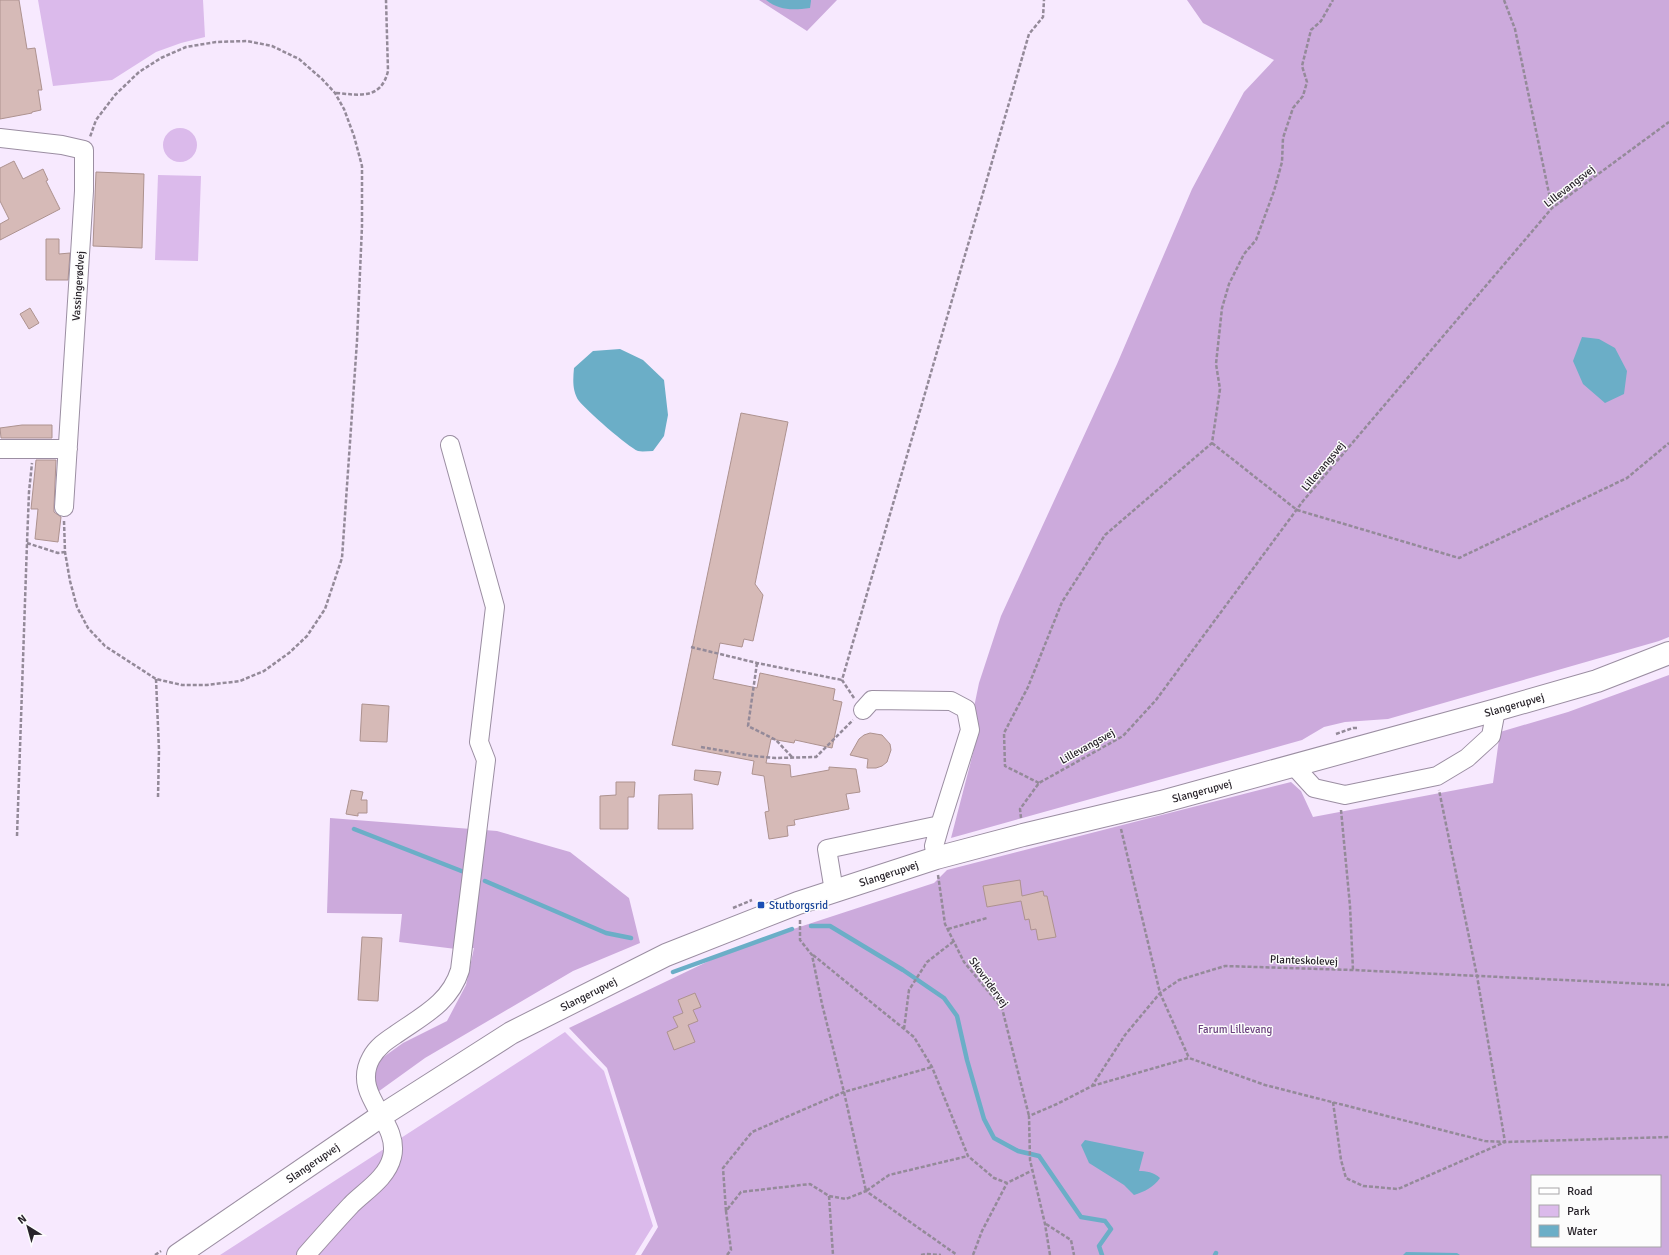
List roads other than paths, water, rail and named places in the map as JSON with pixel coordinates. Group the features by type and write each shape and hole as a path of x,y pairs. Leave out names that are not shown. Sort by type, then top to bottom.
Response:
{"main road":[{"name":"Slangerupvej","path":"173,1251 511,1033 666,955 798,903 936,858 1294,766 1496,710 1597,681 1669,653"}],"lane":[{"name":"Vassingerødvej","path":"0,138 84,150 84,191 64,506"},
{"path":"306,1255 384,1173 392,1157 390,1132 369,1094 365,1072 371,1057 381,1045 429,1013 445,998 456,981 460,970 486,760 479,742 495,608 450,445"},
{"path":"0,449 68,449"},
{"path":"863,710 872,700 951,701 966,709 970,730 934,846 936,858"},
{"path":"1294,766 1314,788 1344,795 1437,776 1467,758 1491,736 1496,710"},
{"path":"834,891 827,849 940,825"}],"water":[{"path":"766,0 811,1 810,8 787,9 771,4"},
{"path":"1582,337 1599,339 1615,348 1627,371 1624,394 1605,403 1583,384 1573,361"},
{"path":"620,349 643,360 664,380 668,415 664,436 653,451 638,451 626,443 583,406 575,393 573,381 574,368 593,351"},
{"path":"1085,1140 1144,1152 1139,1171 1150,1172 1160,1178 1148,1189 1134,1195 1124,1185 1089,1163 1081,1145"},
{"path":"1406,1252 1457,1253 1460,1255 1403,1255"}],"waterway":[{"path":"354,829 464,872"},
{"path":"485,881 606,933 631,938"},
{"path":"811,926 830,926 903,970 944,998 957,1016 967,1060 984,1119 994,1138 1018,1151 1039,1156 1081,1217 1105,1221 1111,1229 1099,1246 1102,1255"},
{"path":"673,972 792,929"}],"place":[{"name":"Stutborgsrid","path":"761,905"}],"park label":[{"name":"Farum Lillevang","path":"1235,1029"}]}
